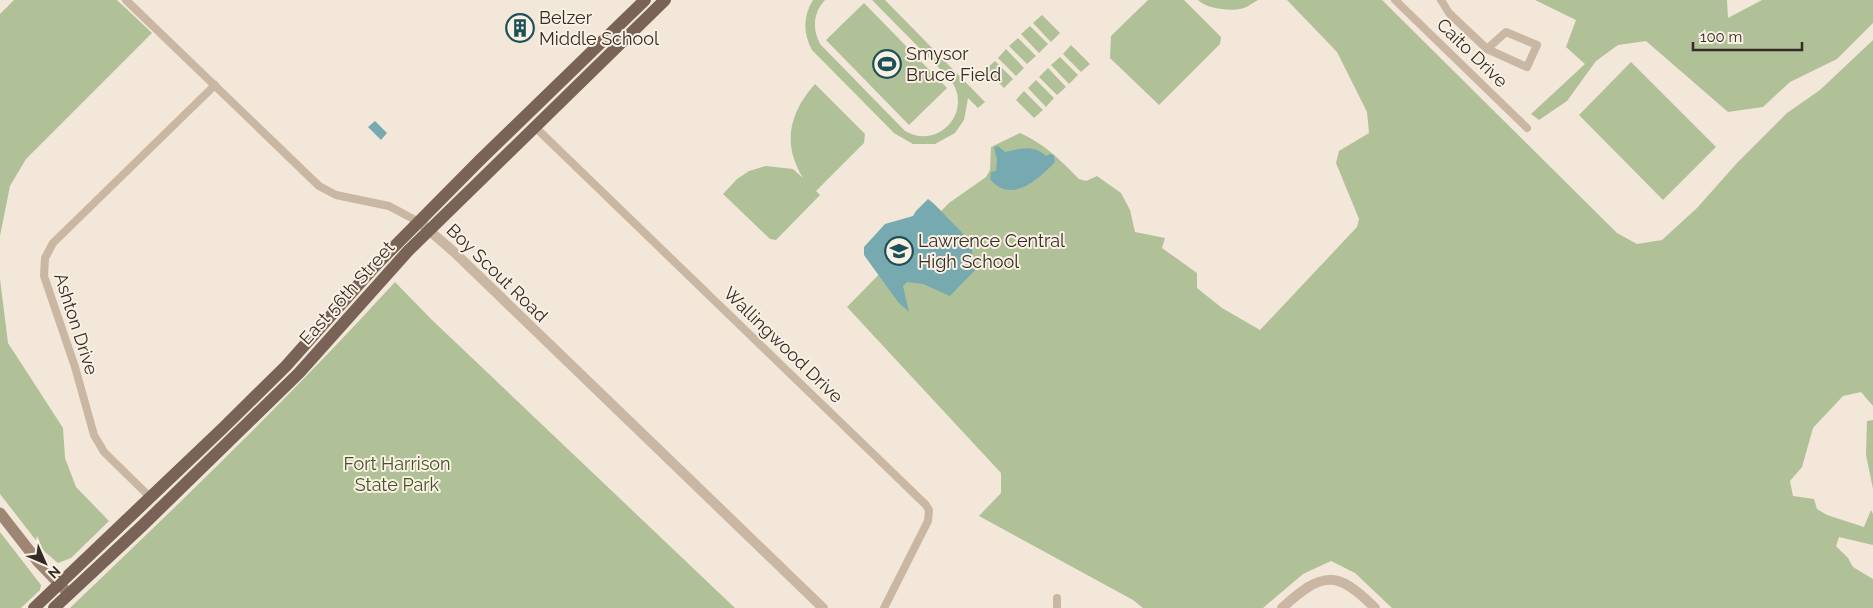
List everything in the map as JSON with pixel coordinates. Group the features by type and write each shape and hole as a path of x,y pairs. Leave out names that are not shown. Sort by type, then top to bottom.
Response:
{"main road":[{"name":"East 56th Street","path":"34,608 151,498 286,366 359,282 645,0"},
{"name":"East 56th Street","path":"54,608 299,373 372,289 665,0"},
{"path":"0,513 58,585 69,594"}],"street":[{"name":"Boy Scout Road","path":"126,0 320,186 336,195 392,207 419,222 430,231 823,608"},
{"name":"Caito Drive","path":"1395,0 1527,128"},
{"path":"1441,0 1449,13 1486,49 1526,67 1537,45 1506,32 1486,49"},
{"path":"606,38 616,48"},
{"name":"Ashton Drive","path":"151,498 104,452 95,438 70,352 45,280 44,262 53,243 215,85"},
{"name":"Wallingwood Drive","path":"535,127 926,505 929,510 928,520 884,608"},
{"path":"1282,608 1309,586 1332,579 1350,586 1375,608"},
{"path":"1057,598 1057,608"}],"green space":[{"path":"14,0 117,0 152,33 26,159 10,186 0,236 0,14"},
{"path":"813,0 825,0 818,10 815,21 817,38 820,44 905,131 918,136 930,136 950,124 956,114 958,102 956,90 949,78 872,0 885,0 985,102 978,108 968,98 964,120 955,133 935,144 913,144 894,133 812,50 805,25 807,12"},
{"path":"1148,0 1184,0 1221,37 1220,44 1159,105 1110,58 1111,36"},
{"path":"1198,0 1258,0 1244,8 1233,10 1213,8"},
{"path":"1287,0 1382,0 1617,233 1637,244 1662,240 1697,208 1737,163 1787,113 1820,90 1873,40 1873,406 1861,392 1843,396 1813,428 1802,467 1790,481 1793,496 1814,499 1817,509 1827,515 1864,527 1871,510 1873,514 1873,545 1839,537 1836,546 1848,558 1853,567 1873,579 1873,608 1392,608 1355,573 1331,561 1303,574 1263,608 1143,608 1133,600 979,516 1001,493 1001,473 847,307 949,203 986,177 990,170 991,147 1020,133 1045,148 1079,179 1086,181 1097,176 1121,193 1130,210 1135,232 1165,238 1162,248 1197,273 1197,288 1222,308 1260,330 1357,227 1359,219 1336,163 1339,151 1369,133 1367,112 1337,52"},
{"path":"1535,0 1727,0 1728,18 1762,0 1873,0 1873,23 1837,59 1790,82 1763,107 1728,112 1646,41 1618,45 1596,61 1567,101 1539,120 1531,114 1585,64 1566,47 1576,20"},
{"name":"Smysor Bruce Field","path":"864,3 947,88 909,125 826,40"},
{"path":"1042,15 1060,33 1051,42 1033,23"},
{"path":"1030,26 1048,44 1039,53 1021,34"},
{"path":"1018,38 1036,56 1027,64 1009,46"},
{"path":"1071,45 1090,64 1081,72 1063,54"},
{"path":"1006,49 1024,68 1016,76 998,58"},
{"path":"1060,57 1078,75 1069,84 1051,65"},
{"path":"995,61 1013,79 1004,88 986,69"},
{"path":"1631,62 1716,147 1663,200 1579,115"},
{"path":"1048,68 1066,87 1057,95 1039,77"},
{"path":"1036,80 1054,98 1046,107 1028,88"},
{"path":"815,84 865,134 864,143 816,191 820,195 776,240 770,239 723,194 737,179 749,171 766,166 793,169 803,178 792,153 791,129 799,106"},
{"path":"1024,91 1043,110 1034,118 1016,100"},
{"path":"0,279 8,343 63,428 65,458 76,487 109,521 71,558 58,563 45,552 0,494"},
{"name":"Fort Harrison State Park","path":"395,282 431,319 735,608 70,608 276,407"},
{"path":"1873,420 1873,489 1866,455 1867,421"},
{"path":"0,532 41,585 40,590 21,608 0,608"}],"water":[{"path":"375,121 387,133 381,140 368,127"},
{"path":"998,146 1005,152 1026,148 1041,152 1046,156 1054,155 1055,162 1033,182 1016,190 1007,190 998,186 990,179 991,172 996,171 997,159 994,147"},
{"path":"928,199 968,240 973,260 979,266 950,296 923,284 907,282 903,286 909,312 898,302 864,255 864,247 885,224 913,216"}],"place":[{"name":"Belzer Middle School","path":"520,28"},
{"name":"Smysor Bruce Field","path":"887,64"},
{"name":"Lawrence Central High School","path":"899,251"}]}
